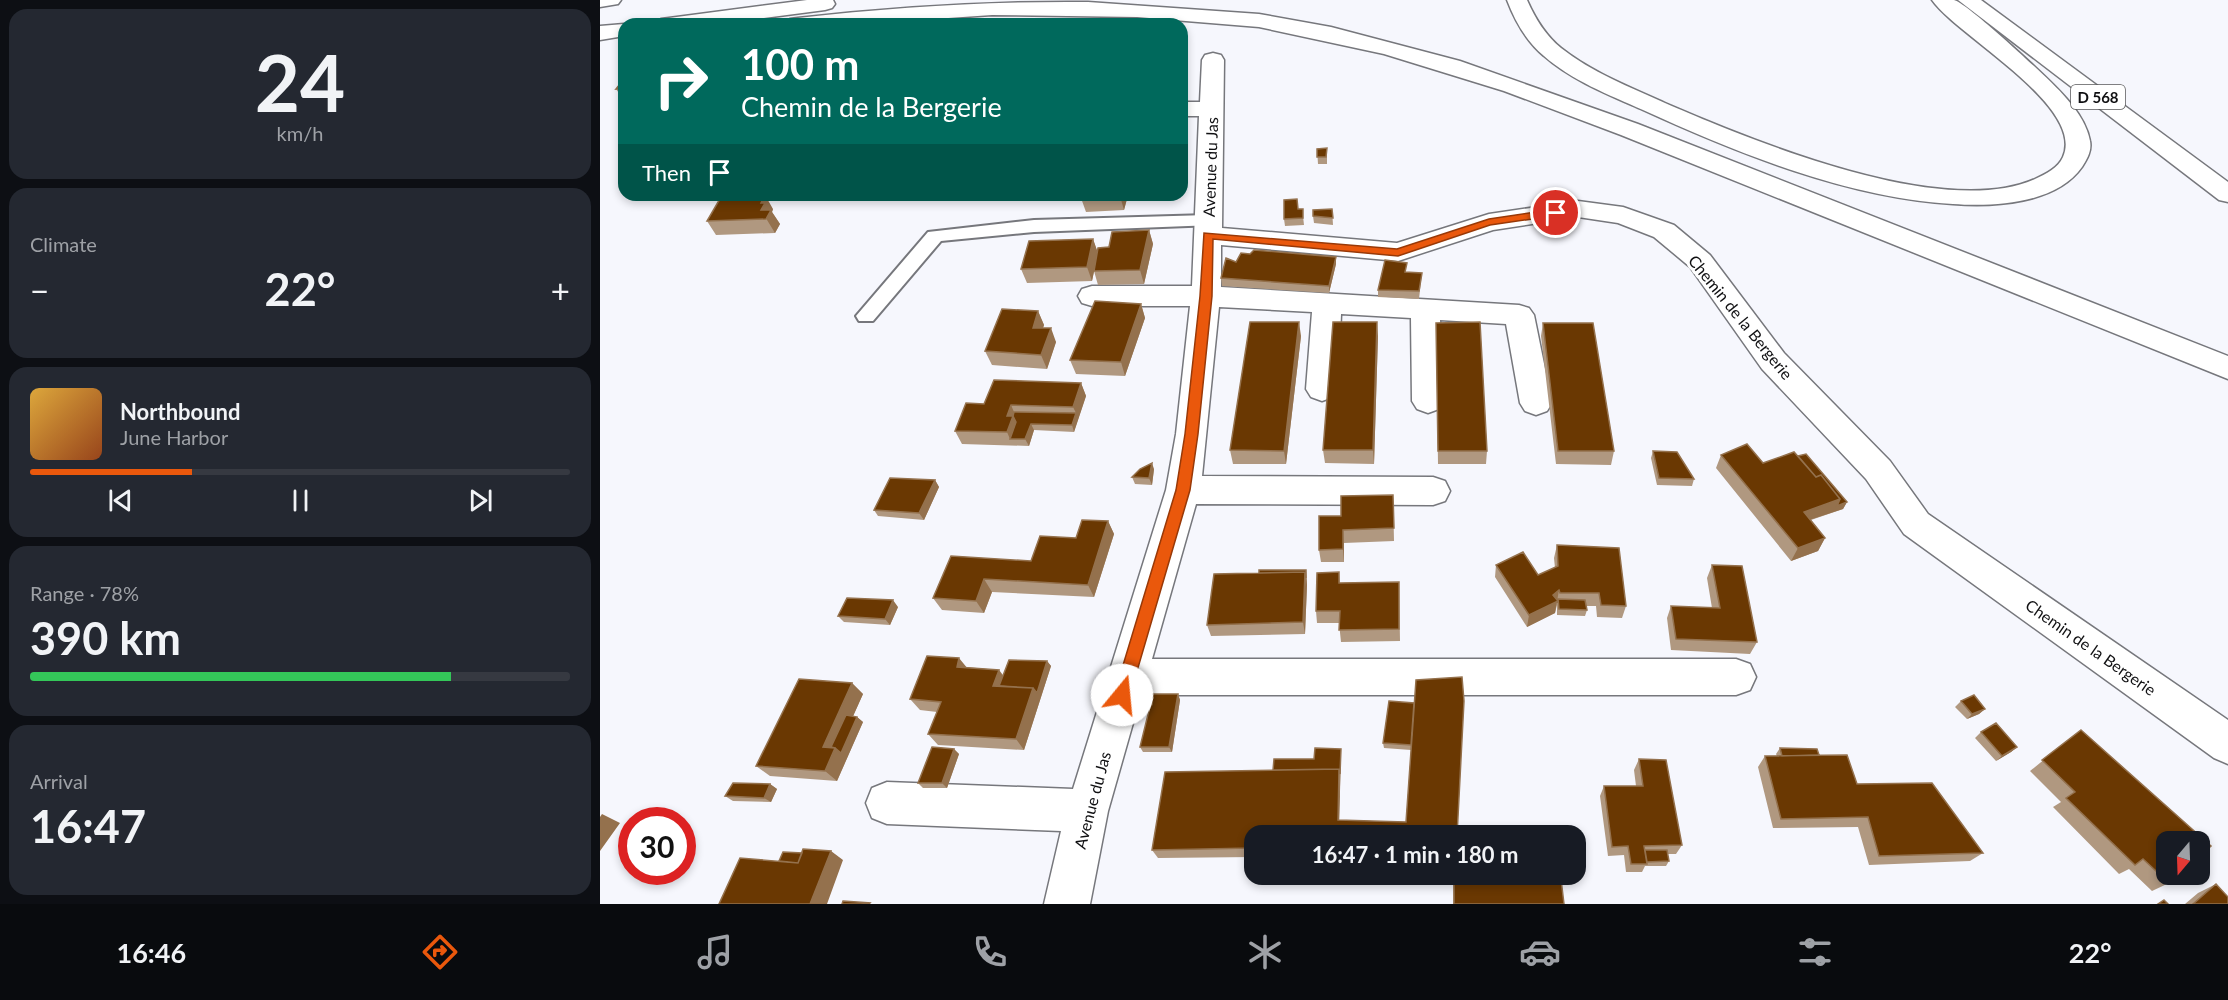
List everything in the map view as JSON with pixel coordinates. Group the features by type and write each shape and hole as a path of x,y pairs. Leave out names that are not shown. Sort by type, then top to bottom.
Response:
{"main road":[{"path":"600,1 611,0"},
{"path":"715,18 852,0"},
{"path":"1517,0 1526,23 1553,52 1610,86 1679,118 1807,165 1895,188 1938,195 1999,196 2036,189 2063,175 2074,158 2079,143 2071,125 2052,98 2015,60 1942,0"},
{"name":"D 568","path":"1968,0 2228,194"},
{"name":"D 568","path":"1999,0 2228,168"},
{"path":"864,18 986,7 1105,7 1267,21 1392,47 1466,69 1590,113 2228,368"},
{"path":"600,33 618,31"},
{"path":"600,46 618,44"},
{"name":"Avenue du Jas","path":"1067,904 1087,811 1183,490 1192,434 1206,296 1208,228 1197,109 1213,60"},
{"name":"Chemin de la Bergerie","path":"1208,228 1398,252 1489,222 1578,209 1623,215 1664,231 1700,261 1773,361 1878,470 1916,524 2228,744"},
{"path":"1092,296 1206,296 1519,315 1536,403"},
{"path":"1322,389 1327,305"},
{"path":"1425,310 1428,401"},
{"path":"1183,490 1433,492"},
{"path":"1128,676 1736,677"},
{"path":"887,803 1087,811"}],"lane":[{"path":"866,316 935,236 1034,226 1208,228"}],"building":[{"path":"1327,148 1326,157 1317,157 1317,149"},
{"path":"1297,199 1298,209 1303,209 1303,218 1284,219 1284,200"},
{"path":"719,201 762,201 761,203 765,203 761,210 771,210 766,219 707,221"},
{"path":"1332,209 1333,218 1313,216 1313,210"},
{"path":"1149,230 1140,270 1094,271 1098,248 1109,247 1112,232"},
{"path":"1093,239 1087,267 1021,269 1029,241"},
{"path":"1254,250 1336,257 1329,286 1221,278 1226,258 1236,262 1241,253 1250,254"},
{"path":"1385,260 1407,263 1405,272 1422,273 1419,291 1378,290"},
{"path":"1095,301 1141,304 1121,362 1070,360"},
{"path":"1002,309 1038,311 1033,328 1051,328 1041,355 985,351"},
{"path":"1250,322 1299,322 1284,451 1230,450"},
{"path":"1333,322 1377,322 1373,450 1323,450"},
{"path":"1480,322 1487,451 1438,451 1436,323"},
{"path":"1543,323 1593,323 1614,451 1558,451"},
{"path":"994,380 1081,383 1073,407 1011,405 1007,416 1013,416 1007,432 955,431 966,403 984,404"},
{"path":"1014,412 1076,413 1072,425 1031,424 1025,439 1010,439 1016,422"},
{"path":"1747,444 1763,463 1794,452 1816,477 1821,475 1840,499 1804,512 1825,538 1798,548 1721,455"},
{"path":"1653,451 1677,452 1694,479 1659,478"},
{"path":"1806,454 1847,502 1837,506 1840,499 1821,475 1816,477 1798,456"},
{"path":"1152,463 1149,478 1132,477 1140,469"},
{"path":"890,478 935,480 919,513 874,510"},
{"path":"1393,495 1394,528 1343,530 1343,549 1319,550 1319,516 1341,516 1341,496"},
{"path":"1082,520 1108,521 1088,585 984,579 976,601 933,598 951,556 1031,561 1040,536 1076,538"},
{"path":"1557,545 1619,548 1626,606 1601,605 1599,593 1560,593 1559,590 1553,595 1558,601 1529,615 1496,565 1523,552 1538,575 1558,566"},
{"path":"1712,565 1742,566 1757,642 1676,639 1671,606 1720,608"},
{"path":"1259,570 1306,570 1306,578 1305,572 1259,573"},
{"path":"1305,572 1303,622 1207,625 1214,574"},
{"path":"1339,572 1339,583 1399,582 1399,629 1339,630 1340,611 1316,611 1317,573"},
{"path":"847,598 893,600 885,619 838,616"},
{"path":"1558,599 1585,600 1587,610 1559,609"},
{"path":"927,656 959,658 957,667 999,670 993,686 1033,688 1016,739 928,734 941,702 910,699"},
{"path":"1009,660 1047,661 1037,693 1033,688 999,686"},
{"path":"1462,677 1464,701 1458,825 1244,825 1244,848 1152,850 1165,772 1339,769 1338,820 1406,822 1416,680"},
{"path":"799,679 852,683 823,747 835,748 825,771 756,766"},
{"path":"1153,694 1178,694 1169,747 1140,747"},
{"path":"1974,695 1985,709 1972,714 1961,701"},
{"path":"1389,701 1414,703 1411,745 1383,743"},
{"path":"846,715 857,717 841,753 831,747"},
{"path":"1996,723 2017,747 2002,756 1981,732"},
{"path":"2081,730 2194,831 2156,831 2156,871 2143,859 2135,865 2066,798 2075,792 2042,760"},
{"path":"932,747 954,749 942,783 918,783"},
{"path":"1315,748 1341,749 1340,774 1339,769 1273,770 1274,759 1314,759"},
{"path":"1780,748 1817,749 1819,755 1782,756"},
{"path":"1847,755 1857,784 1932,783 1983,853 1879,856 1868,817 1781,819 1765,756"},
{"path":"1639,759 1666,760 1682,845 1644,846 1647,864 1631,864 1628,846 1612,847 1604,786 1643,786"},
{"path":"733,783 770,784 764,798 725,796"},
{"path":"803,849 831,851 810,904 719,904 740,858 798,863"},
{"path":"1645,850 1667,850 1669,861 1647,862"},
{"path":"783,852 802,853 798,863 779,861"},
{"path":"2216,884 2228,897 2228,904 2193,904"},
{"path":"1454,885 1562,885 1564,904 1454,904"},
{"path":"843,901 870,903 842,904"}],"route":[{"path":"1122,695 1183,490 1192,434 1206,296 1208,235 1398,252 1489,222 1556,213"}]}
